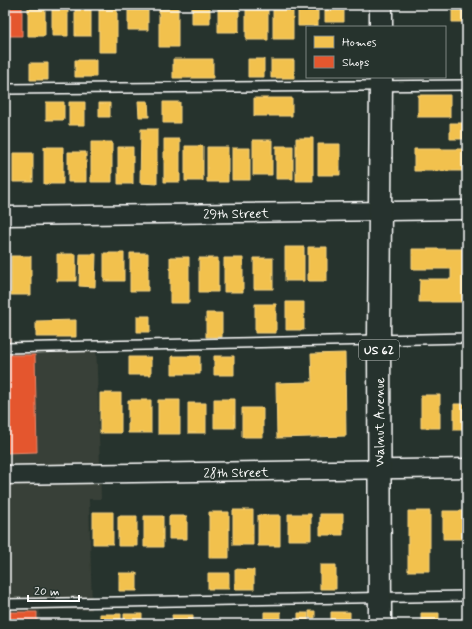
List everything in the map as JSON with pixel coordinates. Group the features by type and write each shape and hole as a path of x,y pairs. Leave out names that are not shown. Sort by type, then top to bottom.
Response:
{"main road":[{"path":"381,5 381,26"},
{"name":"Walnut Avenue","path":"380,624 379,339 381,82"}],"street":[{"name":"29th Street","path":"5,216 467,210"},
{"name":"28th Street","path":"5,475 467,468"}],"lane":[{"path":"5,89 381,82 467,85"},
{"path":"5,348 467,338"},
{"path":"5,604 467,596"}],"shaded area":[{"path":"5,5 12,342 96,341 101,499 89,499 92,610 40,610 40,624 5,624"}],"building: Homes":[{"path":"28,5 45,5 45,36 28,36"},
{"path":"52,5 68,5 68,36 52,36"},
{"path":"75,5 91,5 91,36 75,36"},
{"path":"99,5 117,5 117,52 99,52"},
{"path":"128,5 148,5 148,30 128,30"},
{"path":"159,5 178,5 178,47 159,47"},
{"path":"192,5 210,5 210,24 192,24"},
{"path":"218,5 239,5 239,32 218,32"},
{"path":"246,5 268,5 268,40 246,40"},
{"path":"273,5 293,5 293,39 273,39"},
{"path":"298,5 318,5 318,26 298,26"},
{"path":"325,5 344,5 344,22 325,22"},
{"path":"452,5 467,5 467,22 452,22"},
{"path":"173,59 213,59 213,78 173,78"},
{"path":"248,59 264,59 264,77 248,77"},
{"path":"75,60 96,60 96,77 75,77"},
{"path":"271,60 294,60 294,78 271,78"},
{"path":"30,63 48,63 48,80 30,80"},
{"path":"418,95 450,95 450,117 418,117"},
{"path":"254,98 292,98 292,116 254,116"},
{"path":"138,101 148,101 149,117 139,117"},
{"path":"46,102 64,102 64,120 46,120"},
{"path":"69,102 85,102 85,125 69,125"},
{"path":"163,102 180,102 180,123 163,123"},
{"path":"99,103 110,103 110,117 99,117"},
{"path":"450,123 467,123 467,139 450,139"},
{"path":"141,129 157,129 157,184 140,183"},
{"path":"296,138 313,138 313,181 296,181"},
{"path":"164,139 180,139 180,182 164,182"},
{"path":"253,140 272,140 272,175 253,175"},
{"path":"91,142 112,142 112,182 91,182"},
{"path":"318,144 340,144 340,175 318,175"},
{"path":"185,146 203,146 203,181 185,181"},
{"path":"276,146 293,146 293,179 276,179"},
{"path":"44,147 63,147 63,184 44,184"},
{"path":"118,147 133,147 133,184 118,184"},
{"path":"207,147 228,147 228,182 207,182"},
{"path":"232,148 250,148 250,180 232,180"},
{"path":"414,149 464,149 464,171 414,171"},
{"path":"68,152 86,152 86,182 68,182"},
{"path":"13,153 33,153 33,182 13,182"},
{"path":"285,247 304,247 304,281 285,281"},
{"path":"308,247 327,247 327,281 308,281"},
{"path":"412,249 467,249 467,302 419,302 420,279 451,279 451,269 412,269"},
{"path":"104,253 124,253 124,281 104,281"},
{"path":"130,253 148,253 148,291 130,291"},
{"path":"57,254 76,254 76,281 57,281"},
{"path":"80,254 96,254 95,287 79,286"},
{"path":"11,256 31,256 31,295 11,295"},
{"path":"170,257 189,257 189,303 170,303"},
{"path":"199,258 218,258 218,292 199,292"},
{"path":"224,258 243,258 243,292 224,292"},
{"path":"254,258 273,258 273,289 254,289"},
{"path":"286,302 304,302 304,330 286,330"},
{"path":"255,304 276,304 276,333 255,333"},
{"path":"206,313 222,313 222,337 206,337"},
{"path":"137,316 150,316 150,332 137,332"},
{"path":"76,320 76,337 36,337 36,321"},
{"path":"345,353 346,436 277,438 276,383 312,382 311,354"},
{"path":"172,356 200,356 200,374 172,374"},
{"path":"214,356 234,356 234,375 214,375"},
{"path":"129,357 151,357 151,375 129,375"},
{"path":"100,393 121,393 121,433 100,433"},
{"path":"421,395 440,395 440,428 421,428"},
{"path":"214,399 235,399 235,428 214,428"},
{"path":"128,400 151,400 151,433 128,433"},
{"path":"158,400 180,400 180,434 158,434"},
{"path":"188,403 206,403 206,433 188,433"},
{"path":"454,404 467,404 467,430 454,430"},
{"path":"242,408 263,408 263,437 242,437"},
{"path":"233,510 253,510 253,545 233,545"},
{"path":"408,511 430,511 430,571 408,571"},
{"path":"443,511 467,511 467,539 443,539"},
{"path":"93,512 113,512 113,544 93,544"},
{"path":"209,512 229,512 229,558 209,558"},
{"path":"288,514 311,514 311,540 288,540"},
{"path":"320,514 343,514 343,535 320,535"},
{"path":"258,515 280,515 280,546 258,546"},
{"path":"118,516 137,516 137,546 118,546"},
{"path":"144,516 163,516 163,547 144,547"},
{"path":"169,516 187,516 187,539 169,539"},
{"path":"320,565 336,565 336,589 320,589"},
{"path":"235,569 254,570 254,589 235,589"},
{"path":"119,573 137,573 137,591 119,591"},
{"path":"208,573 229,573 229,589 208,589"},
{"path":"309,611 315,611 315,618 309,618"},
{"path":"264,612 281,612 281,624 264,624"},
{"path":"331,612 350,612 350,624 331,624"},
{"path":"298,613 308,613 308,624 298,624"},
{"path":"421,613 439,613 439,624 421,624"},
{"path":"100,614 121,614 121,624 100,624"},
{"path":"124,614 142,614 142,624 124,624"},
{"path":"172,615 193,615 193,624 173,624"}],"building: Shops":[{"path":"6,5 22,5 22,36 6,36"},
{"path":"5,242 8,242 9,318 5,318"},
{"path":"5,318 9,318 9,342 5,342"},
{"path":"5,355 35,355 37,452 5,453"},
{"path":"5,612 37,612 37,624 5,624"}]}
